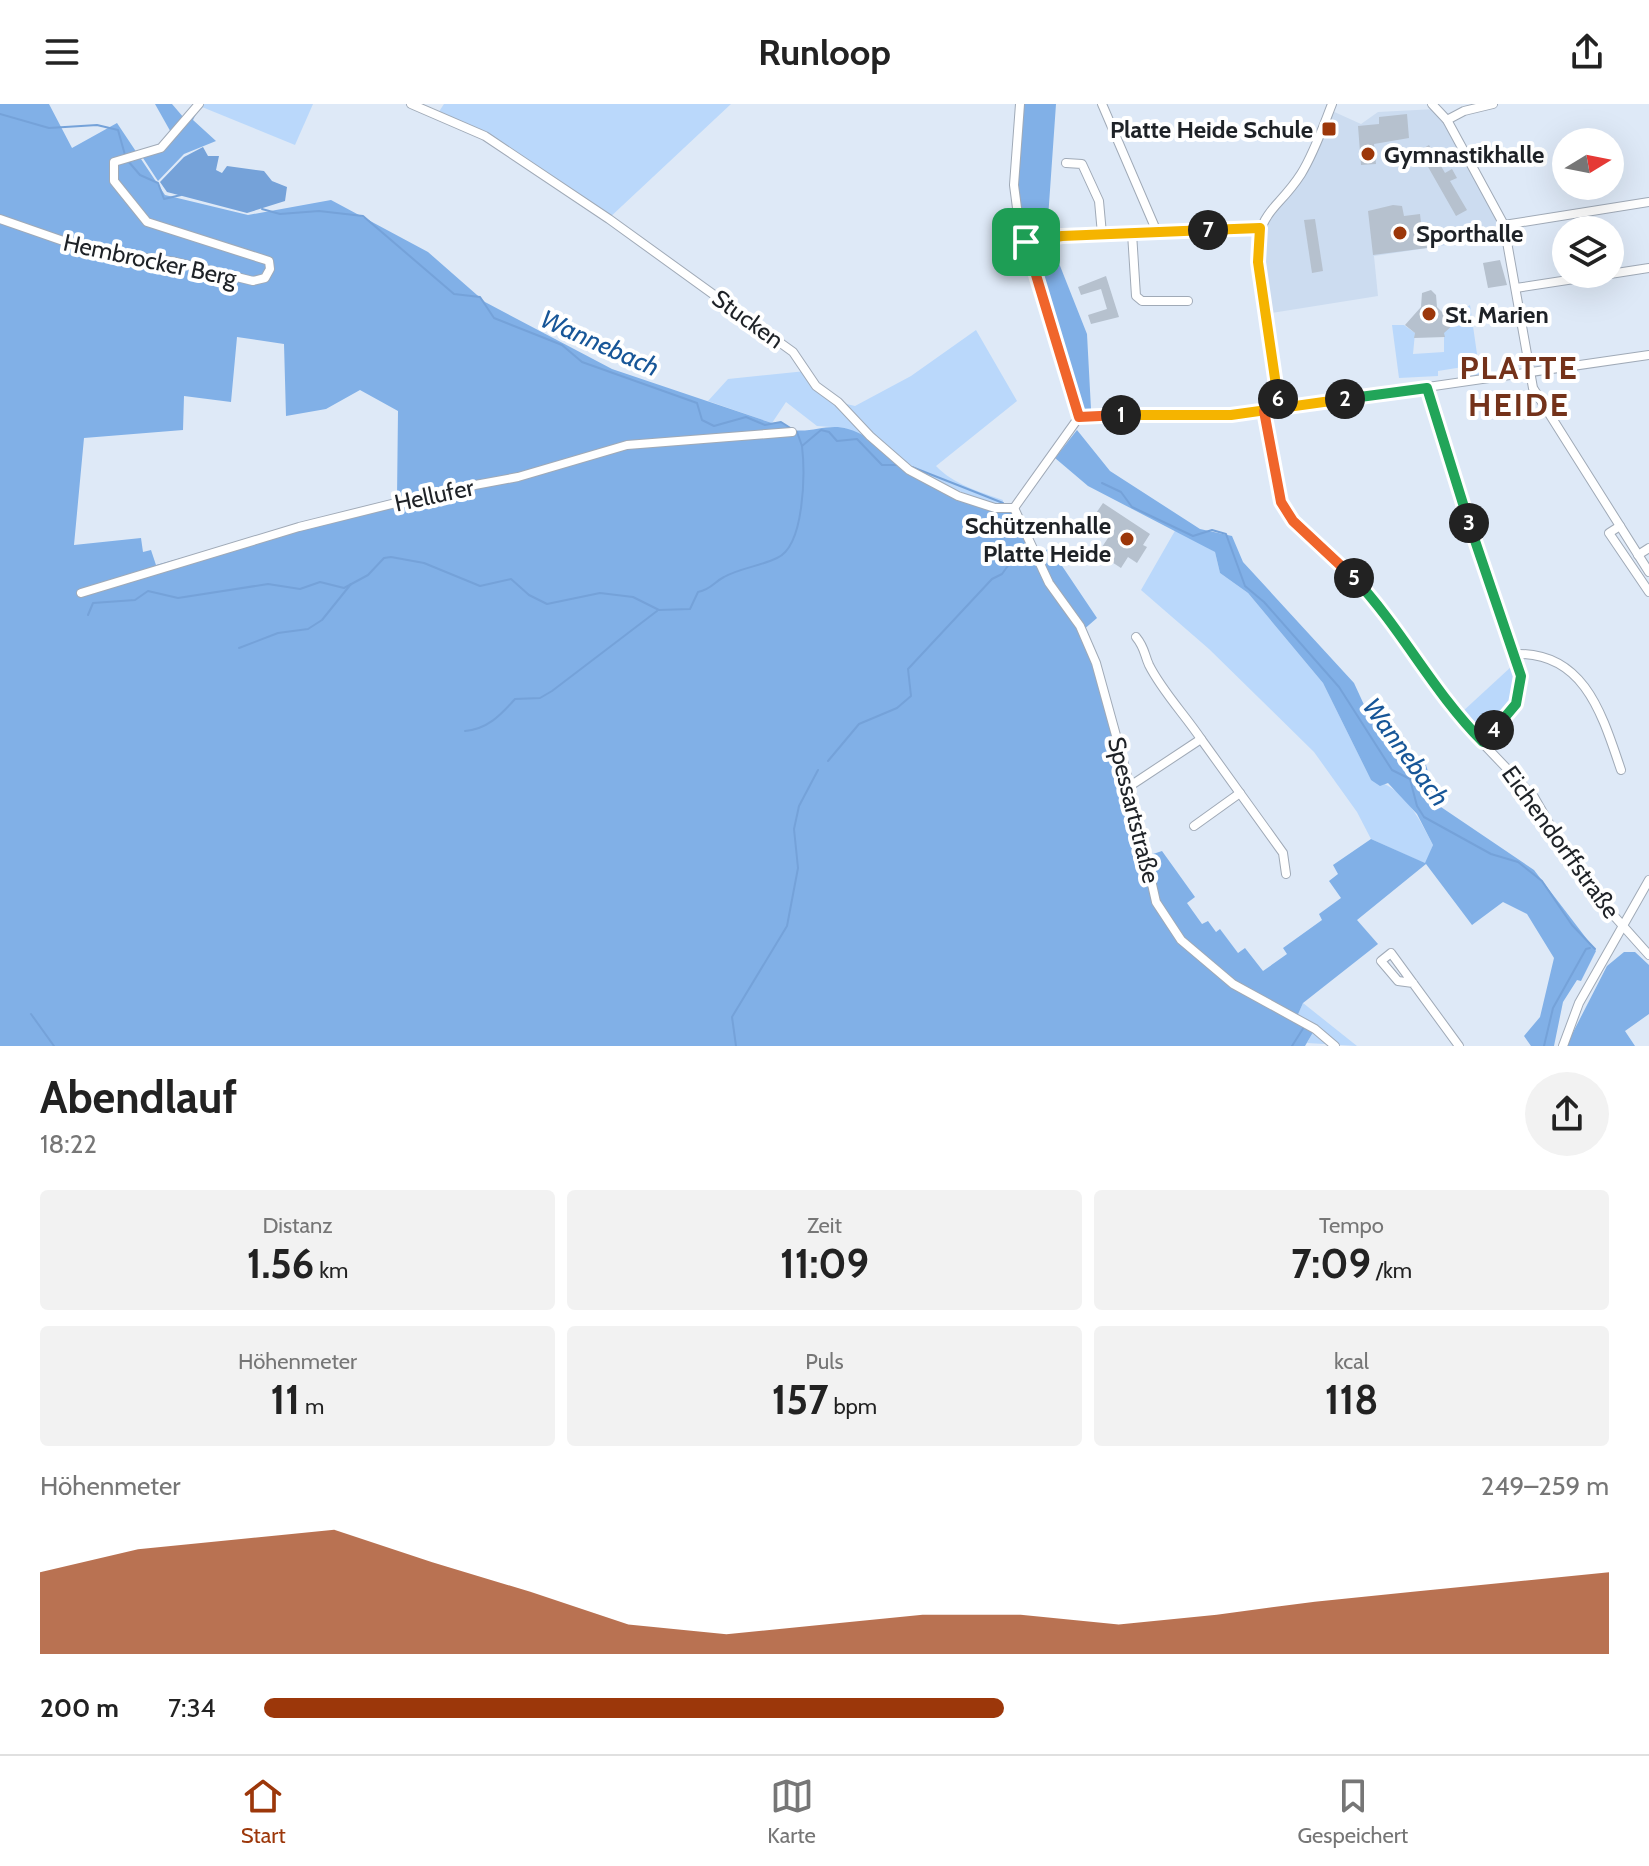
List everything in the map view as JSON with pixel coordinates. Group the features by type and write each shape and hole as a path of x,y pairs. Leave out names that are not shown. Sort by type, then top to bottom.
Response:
{"street":[{"name":"Hembrocker Berg","path":"0,219 92,251 176,262 253,281 265,278 270,269 269,261 147,222 114,181 114,162 161,148 199,104"},
{"name":"Stucken","path":"411,104 485,136 609,219 793,352 816,386 838,402 870,436 909,470 958,496 995,508 1014,508"},
{"path":"1020,104 1014,185 1026,242 1079,417"},
{"path":"1102,104 1157,232"},
{"path":"1280,409 1258,262 1260,228 1265,215 1303,170 1332,104"},
{"path":"1432,104 1447,120 1504,225 1533,388 1649,572"},
{"path":"1447,120 1464,111 1493,104"},
{"path":"1066,163 1082,164 1099,201 1102,234"},
{"path":"1504,225 1649,202"},
{"path":"1026,242 1102,234 1260,228"},
{"path":"1132,233 1138,284 1136,296 1142,301 1188,301"},
{"path":"1624,272 1649,268"},
{"path":"1516,288 1552,283"},
{"path":"1079,417 1264,411 1649,355"},
{"path":"1427,388 1441,439 1521,676 1519,695 1511,712 1483,742"},
{"name":"Eichendorffstraße","path":"1264,411 1275,483 1287,513 1371,596 1440,695 1534,797 1576,872 1649,955"},
{"path":"1014,508 1079,417"},
{"name":"Hellufer","path":"81,593 299,527 448,490 518,477 627,445 727,440 792,432"},
{"name":"Spessartstraße","path":"1014,508 1049,583 1080,626 1096,663 1130,786 1156,902 1181,940 1233,984 1315,1029 1335,1046"},
{"path":"1620,526 1609,533 1649,592"},
{"path":"1638,555 1649,548"},
{"path":"1136,637 1148,652 1147,661 1283,853 1286,874"},
{"path":"1514,654 1537,653 1554,659 1570,672 1591,695 1603,717 1621,770"},
{"path":"1130,786 1201,739"},
{"path":"1194,826 1240,793"},
{"path":"1563,1046 1579,1003 1649,880"},
{"path":"1413,983 1459,1046"}],"shaded area":[{"path":"0,104 49,104 72,148 117,123 165,195 248,215 331,200 428,252 485,302 612,369 772,423 781,422 793,430 848,429 866,437 909,470 934,484 1014,508 1036,555 1050,548 1097,618 1082,631 1096,663 1147,856 1162,851 1195,897 1187,903 1202,924 1208,921 1216,932 1220,929 1238,953 1245,948 1263,971 1287,954 1283,948 1322,920 1319,914 1341,898 1329,881 1338,874 1333,865 1371,839 1425,863 1433,845 1417,814 1388,783 1380,786 1371,780 1323,683 1248,593 1220,573 1215,552 1088,486 1055,458 1077,430 1110,471 1200,529 1232,536 1243,562 1354,683 1377,733 1390,740 1395,752 1426,765 1438,805 1534,870 1596,951 1581,981 1577,980 1563,1002 1554,1046 1531,1046 1524,1036 1540,1017 1554,958 1527,914 1503,902 1472,925 1426,864 1357,920 1378,944 1303,1003 1296,1019 1315,1029 1305,1046 0,1046","holes":["237,337 284,344 286,416 326,409 360,390 398,411 397,498 156,565 151,550 143,552 141,538 74,545 84,438 183,430 184,396 231,402"]},
{"path":"155,104 172,104 184,118 201,104 193,120 216,141 184,154 158,181 143,158 173,136"},
{"path":"203,104 313,104 295,145 202,107"},
{"path":"444,104 731,104 607,220 485,138 436,116"},
{"path":"1023,104 1056,104 1047,233 1087,334 1091,409 1083,410 1022,216 1017,185"},
{"path":"1436,109 1504,225 1461,236 1454,244 1374,256 1378,296 1266,314 1258,237 1291,187 1330,110 1361,124 1378,112"},
{"path":"203,147 208,156 219,156 216,170 222,173 227,166 264,171 272,181 287,187 285,201 247,213 167,192 160,182 184,157"},
{"path":"1470,305 1480,375 1471,376 1469,366 1438,371 1438,376 1399,378 1392,325 1404,325 1415,333 1413,354 1444,352 1444,331 1454,324 1450,318"},
{"path":"976,330 1017,401 936,466 959,483 1003,500 1002,505 995,506 909,470 845,428 817,426 786,402 772,423 708,401 728,379 806,371 838,402 855,406 911,376"},
{"path":"1176,529 1215,552 1220,573 1248,593 1323,683 1371,780 1392,788 1409,804 1422,824 1433,845 1426,864 1371,839 1357,812 1314,752 1209,649 1141,590"},
{"path":"1512,666 1514,687 1504,718 1489,730 1479,731 1461,713"},
{"path":"1624,952 1635,952 1649,965 1649,1014 1625,1031 1635,1046 1566,1046 1607,966"},
{"path":"1303,1003 1357,1046 1307,1043 1315,1029 1296,1019"}],"building":[{"path":"1407,114 1409,138 1374,144 1376,164 1361,165 1358,126 1379,124 1379,117"},
{"path":"1429,145 1445,173 1452,169 1457,178 1450,181 1467,210 1456,216 1419,151"},
{"name":"Sporthalle","path":"1402,206 1404,216 1420,214 1421,223 1428,222 1431,241 1426,242 1427,248 1373,255 1368,211"},
{"path":"1315,219 1323,271 1312,273 1304,220"},
{"path":"1500,260 1507,285 1488,288 1483,263"},
{"path":"1106,276 1119,317 1091,324 1088,315 1107,309 1101,289 1081,295 1078,287"},
{"name":"St. Marien","path":"1431,290 1436,295 1437,307 1454,324 1444,333 1445,337 1414,338 1415,333 1405,325 1421,307 1422,293"},
{"name":"Schützenhalle Platte Heide","path":"1103,503 1150,534 1143,545 1147,547 1137,563 1128,557 1121,568 1098,553 1110,535 1090,522"}],"waterway":[{"name":"Wannebach","path":"0,114 49,128 97,125 118,130 125,155"},
{"name":"Wannebach","path":"128,161 140,175 158,183 164,199 181,195"},
{"name":"Wannebach","path":"262,209 280,214 319,211 363,216 454,294 480,297 494,318 562,345 582,362 697,403 702,420 714,426 746,417 765,425 781,422 792,429"},
{"name":"Wannebach","path":"797,432 802,446 821,430 829,432 837,441 857,439 882,465 897,465"},
{"path":"88,615 93,603 135,600 148,591 178,598 268,584 300,589 320,582 344,588 368,575 384,558 391,557 424,563 480,586 511,579 529,595 547,604 600,593 633,597 659,610 690,609 698,592 730,574 771,561 786,551 793,539 801,507 802,446"},
{"name":"Wannebach","path":"912,467 1003,503"},
{"name":"Wannebach","path":"1102,483 1121,492 1132,507 1193,536 1212,530 1226,534 1245,586 1264,602 1339,687 1392,770 1410,779 1417,806 1424,817 1491,854 1518,862 1542,881 1572,925 1595,949"},
{"path":"828,761 859,724 897,708 911,696 908,669 992,579 1002,574 1020,549"},
{"path":"239,648 278,633 308,629 322,620 351,584"},
{"path":"465,731 493,721 515,699 540,698 552,691 657,611"},
{"path":"736,1046 732,1017 787,926 798,868 794,829 799,806 818,770"},
{"path":"1544,1046 1553,1008 1586,949 1590,948"},
{"path":"31,1014 54,1046"},
{"path":"1292,1046 1304,1027"}],"place":[{"name":"Platte Heide Schule","path":"1329,129"},
{"name":"Gymnastikhalle","path":"1368,154"},
{"name":"Sporthalle","path":"1400,233"},
{"name":"St. Marien","path":"1429,314"},
{"name":"Schützenhalle Platte Heide","path":"1127,539"}],"district":[{"name":"PLATTE HEIDE","path":"1519,386"}],"route":[{"path":"1026,242 1062,236 1240,226 1260,228 1258,262 1280,409 1264,411 1275,483 1281,502 1293,521 1371,596 1451,710 1483,742 1516,704 1521,676 1441,439 1427,388 1363,396 1280,409 1231,415 1079,417 1026,242"}]}
